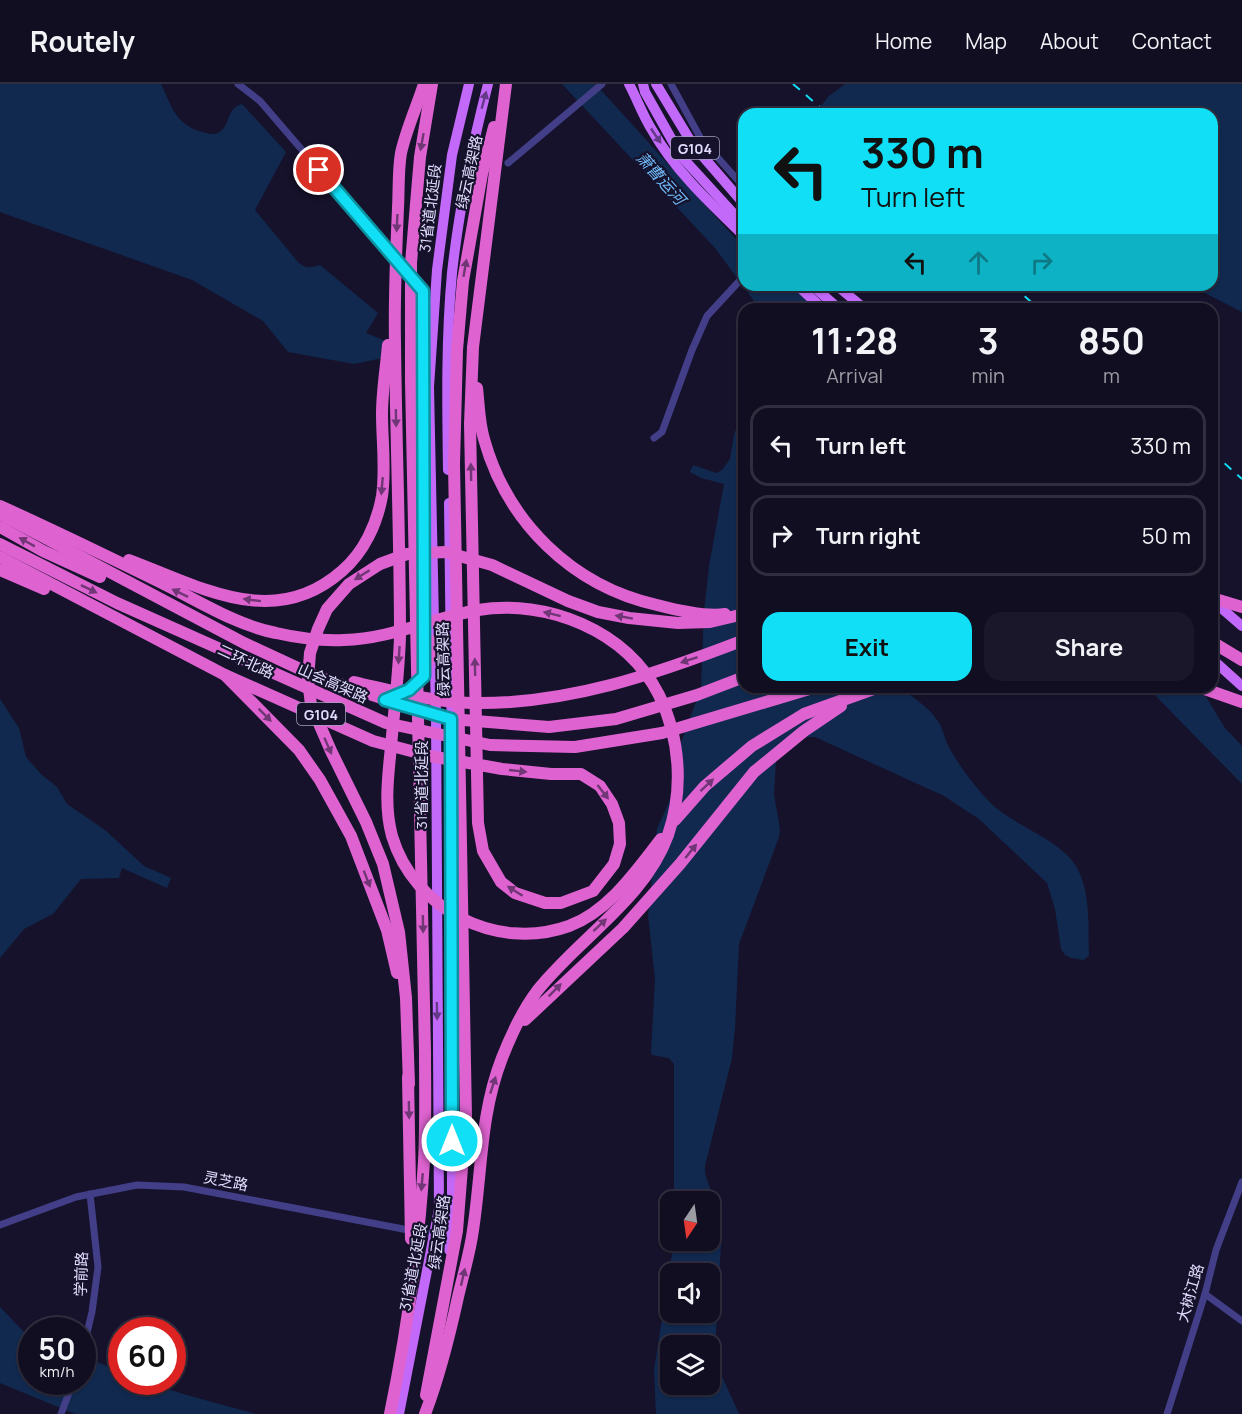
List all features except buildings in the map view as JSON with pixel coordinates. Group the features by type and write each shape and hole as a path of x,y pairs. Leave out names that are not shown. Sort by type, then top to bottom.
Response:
{"highway":[{"path":"66,536 194,585 254,601 277,602 316,590 348,566 362,549 374,525 382,495 382,412 394,282 401,152 424,84"},
{"name":"绿云高架路","path":"390,1414 399,1372 415,1266 424,1160 425,1052 411,392 411,263 420,157 432,84"},
{"path":"0,558 225,675 373,741 430,756 475,764 484,765 502,769 551,774 580,774 600,786 612,804 620,823 620,844 614,864 593,891 561,903 531,900 515,893 501,882 483,851 478,823 477,764 477,741 470,436 473,347 505,84"},
{"name":"绿云高架路","path":"424,1414 457,1231 466,1116 454,464 457,350 463,281 480,185 505,84"},
{"path":"394,282 400,639 387,788 388,819 401,858 426,894 467,922 485,929 533,934 570,925 594,912 612,897 705,786 752,746 804,714 864,693"},
{"path":"423,291 424,676"},
{"path":"473,347 483,436 498,479 520,516 559,558 589,579 637,601 678,610 721,615 738,614"},
{"path":"0,506 224,614 272,633 345,640 379,636 478,610 520,608 556,615 592,627 636,662 655,687 668,714 674,738 678,789 676,810 668,837 655,864 634,893 588,936 536,993 513,1031 489,1099 473,1232 440,1377 424,1414"},
{"name":"G104","path":"0,514 244,643 315,676 436,716 549,727 616,719 697,695 738,677"},
{"name":"山会高架路","path":"0,527 43,551 237,639 338,679 417,696 480,702 512,702 573,695 618,684 738,642"},
{"name":"山会高架路","path":"0,544 117,603 386,723 490,745 575,747 662,733 796,693"},
{"path":"411,1290 409,1083 406,998 399,932 382,864 366,822 311,705 308,679 310,654 327,609 349,584 380,564 407,554 445,552 492,565 568,601 598,612 678,623 710,622 738,615"},
{"name":"二环北路","path":"0,570 280,693 370,738 435,750 582,750 663,734 788,693"},
{"path":"1218,601 1242,607"},
{"path":"1218,608 1242,614"},
{"path":"385,700 409,690 424,676 434,641"},
{"path":"1218,646 1242,660"},
{"path":"225,675 299,750 320,780 351,836 387,930 402,991 409,1083"},
{"path":"1218,689 1242,701"},
{"path":"513,1031 623,928 680,864 754,772 837,707 868,693"},
{"path":"1217,693 1242,701"}],"main road":[{"name":"31省道北延段","path":"399,1414 439,1209 436,716 429,387 437,270 452,155 469,84"},
{"path":"424,1414 446,1305 452,1210 452,751 447,387 452,275 472,147 488,84"},
{"path":"456,241 478,178 505,84"},
{"path":"629,84 652,131 675,164 738,230"},
{"path":"643,84 645,92 681,156 738,218"},
{"name":"G104","path":"656,84 693,145 738,197"},
{"path":"843,291 858,303"},
{"path":"815,292 831,303"},
{"path":"1218,604 1242,626"},
{"path":"1218,664 1242,686"}],"street":[{"path":"238,84 260,101 423,291"},
{"path":"508,163 602,84"},
{"path":"671,84 701,139 738,180"},
{"path":"654,438 662,432 707,316 738,283"},
{"name":"大树江路","path":"1167,1414 1205,1294 1216,1250 1242,1182"},
{"name":"灵芝路","path":"0,1225 76,1197 137,1185 184,1187 450,1238"},
{"name":"学前路","path":"90,1194 98,1267 91,1317"},
{"path":"1205,1294 1242,1321"},
{"path":"62,1412 68,1395"}],"water":[{"path":"0,84 161,84 173,109 182,121 196,130 211,134 221,131 232,111 242,104 286,152 255,210 298,262 308,267 320,265 378,313 366,333 393,344 392,356 354,364 288,352 263,321 192,280 0,212"},
{"name":"萧曹运河","path":"562,84 595,84 738,241 738,279 715,248"},
{"path":"845,84 1242,84 1242,312 1201,291 1218,291 1218,108 819,108 829,96"},
{"path":"747,291 796,291 809,303 756,303"},
{"path":"738,423 738,693 908,693 930,711 937,720 954,756 989,802 1004,814 1050,841 1076,866 1086,898 1089,955 1084,960 1065,955 1061,949 1055,909 1047,883 979,819 944,796 815,737 805,737 776,761 774,794 780,829 779,837 739,944 732,1058 705,1166 711,1191 674,1191 674,1064 669,1058 652,1055 651,1052 655,979 648,915 657,829 673,793 677,753 701,688 704,611 709,566 724,484 701,478 690,472 693,465 716,473 722,470 730,459"},
{"path":"1153,693 1204,693 1225,728 1242,746 1242,784"},
{"path":"0,699 19,728 26,757 42,775 57,787 67,804 105,830 144,866 171,878 167,888 122,868 119,878 81,879 53,914 24,929 0,958"},
{"path":"720,1220 722,1226 720,1263 671,1263 672,1251 720,1251"},
{"path":"0,1307 18,1326 18,1390 0,1383"},
{"path":"661,1323 717,1323 716,1335 660,1335 660,1395 720,1395 720,1372 739,1414 656,1414 654,1370"},
{"path":"96,1361 108,1367 108,1395 186,1395 256,1414 75,1414 29,1395 96,1395"}],"railway":[{"path":"793,84 821,108"},
{"path":"1019,291 1032,303"},
{"path":"1218,457 1242,479"}],"route":[{"path":"319,170 423,291 424,676 409,690 385,700 451,719 452,1141"}]}
